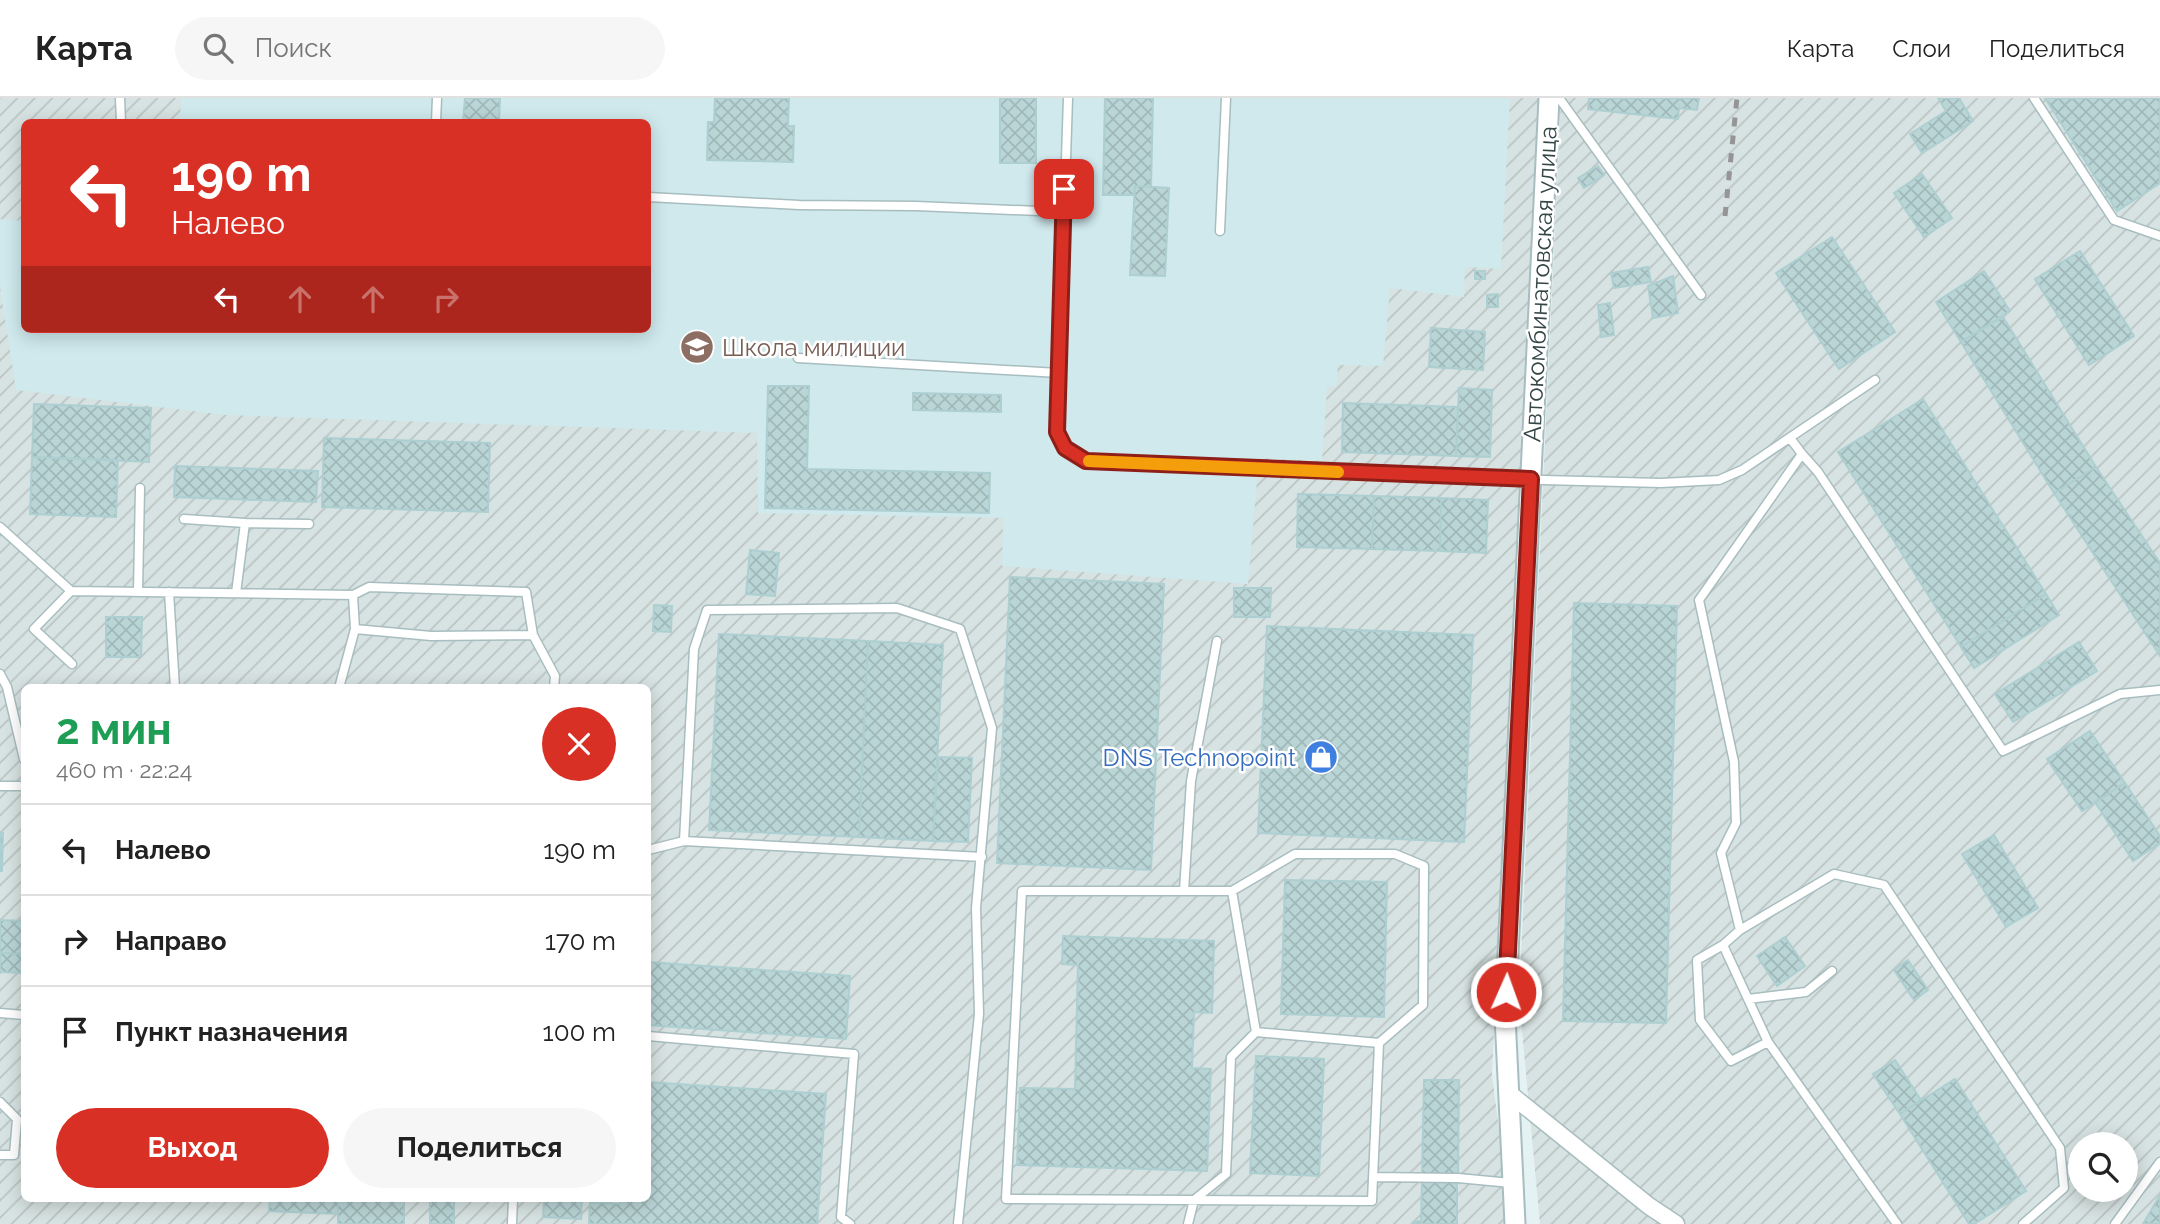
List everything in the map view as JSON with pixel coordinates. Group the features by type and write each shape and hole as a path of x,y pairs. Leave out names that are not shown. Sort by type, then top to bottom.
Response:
{"street":[{"name":"Автокомбинатовская улица","path":"1515,1224 1505,1016 1549,98"},
{"path":"1510,1094 1649,1206 1676,1224"}],"lane":[{"path":"120,98 121,119"},
{"path":"436,119 437,98"},
{"path":"1068,98 1057,432 1065,448 1086,461 1531,479 1661,482 1719,480 1742,470 1875,380"},
{"path":"1220,231 1226,98"},
{"path":"1559,98 1701,295"},
{"path":"2034,98 2114,220 2160,236"},
{"path":"651,197 799,205 916,206 1063,212"},
{"path":"798,358 1058,373"},
{"path":"1790,438 1818,472 2003,751 2120,694 2160,690"},
{"path":"1740,930 1721,853 1736,823 1734,762 1699,600 1802,454"},
{"path":"138,592 140,488"},
{"path":"184,519 309,524"},
{"path":"236,593 245,523"},
{"path":"0,527 71,590 353,595 369,587 526,592 533,635 555,677 554,684"},
{"path":"71,590 34,629 72,664"},
{"path":"169,592 175,684"},
{"path":"340,684 355,629 353,595"},
{"path":"684,841 694,649 708,610 897,608 960,629 992,728 976,908 979,1014 958,1224"},
{"path":"355,629 431,636 533,635"},
{"path":"1184,891 1191,781 1216,641"},
{"path":"0,674 7,687 21,746"},
{"path":"0,786 21,786"},
{"path":"651,849 684,841 982,858"},
{"path":"1256,1032 1379,1043 1423,1005 1424,866 1395,854 1295,853 1233,891 1022,891 1006,1199 1372,1200 1379,1043"},
{"path":"1768,1042 1731,1061 1700,1020 1697,960 1723,945 1740,930 1835,874 1884,886 2060,1149 2064,1188 2023,1224"},
{"path":"1233,891 1256,1032"},
{"path":"1723,945 1768,1042 1897,1224"},
{"path":"1748,999 1806,992 1832,971"},
{"path":"0,1013 21,1015"},
{"path":"1188,1224 1194,1200 1226,1174 1231,1057 1256,1032"},
{"path":"651,1036 854,1055 841,1217 850,1224"},
{"path":"0,1102 17,1119 15,1155 0,1155"},
{"path":"2115,1224 2160,1162"},
{"path":"1373,1177 1458,1178 1511,1183"},
{"path":"512,1224 513,1202"}],"shaded area":[{"path":"0,98 1539,98 1492,1074 1514,1224 0,1224"},
{"name":"Школа милиции","path":"181,98 1510,98 1501,269 1465,267 1464,297 1390,288 1383,366 1338,365 1336,387 1327,386 1322,461 1259,458 1248,584 1002,566 1003,518 758,513 757,433 226,415 16,390 0,287 0,219 21,221 21,333 651,333 651,119 180,119"},
{"path":"1561,98 2160,98 2160,1224 1540,1224 1519,998"}],"building":[{"path":"465,98 500,98 499,119 463,119"},
{"path":"715,98 789,98 788,126 794,126 793,162 707,160 708,122 714,122"},
{"path":"1000,98 1036,98 1036,163 1000,163"},
{"path":"1105,98 1153,98 1151,187 1135,186 1134,195 1103,195"},
{"path":"1589,98 1699,98 1697,110 1679,108 1678,119 1588,109"},
{"path":"1938,98 1959,98 1973,121 1922,153 1910,134 1946,111"},
{"path":"2045,98 2160,98 2160,183 2117,211"},
{"path":"1598,166 1604,175 1584,188 1578,178"},
{"path":"1922,174 1952,218 1924,237 1894,193"},
{"path":"1135,186 1169,188 1165,276 1130,275"},
{"path":"1832,237 1895,332 1839,369 1776,273"},
{"path":"2080,251 2134,336 2089,365 2035,279"},
{"path":"1648,267 1651,282 1614,288 1611,273"},
{"path":"1475,271 1485,271 1485,279 1475,279"},
{"path":"1984,271 2010,311 1961,342 1936,302"},
{"path":"1673,276 1678,313 1653,318 1648,286"},
{"path":"1498,294 1498,307 1487,307 1487,295"},
{"path":"1610,303 1614,335 1601,337 1598,305"},
{"path":"2003,317 2096,467 2054,493 1961,342"},
{"path":"1431,328 1485,332 1483,370 1429,367"},
{"path":"768,386 809,386 807,469 990,473 989,513 765,508"},
{"path":"1459,388 1492,390 1490,457 1456,456"},
{"path":"913,393 1001,395 1001,412 913,410"},
{"path":"1923,399 2046,594 1961,647 1838,452"},
{"path":"1343,403 1458,407 1456,456 1342,452"},
{"path":"34,404 151,408 149,462 32,457"},
{"path":"324,438 490,443 488,512 322,507"},
{"path":"32,457 118,460 116,517 30,514"},
{"path":"175,466 318,471 316,502 174,497"},
{"path":"2096,467 2160,563 2160,656 2054,493"},
{"path":"1298,494 1374,496 1372,549 1297,547"},
{"path":"1374,496 1441,498 1440,551 1372,549"},
{"path":"1441,498 1488,500 1486,553 1440,551"},
{"path":"750,550 779,553 775,596 746,594"},
{"path":"1010,577 1164,584 1151,870 997,863"},
{"path":"1234,588 1271,588 1270,617 1234,617"},
{"path":"2046,594 2059,615 1974,668 1961,647"},
{"path":"1574,603 1677,606 1666,1023 1563,1021"},
{"path":"654,605 672,606 671,632 653,631"},
{"path":"106,617 142,617 141,657 106,657"},
{"path":"1267,626 1473,635 1464,842 1258,833"},
{"path":"719,634 868,641 859,837 709,830"},
{"path":"868,641 943,645 933,841 859,837"},
{"path":"2079,642 2097,671 2013,722 1995,694"},
{"path":"2090,731 2125,783 2082,811 2047,759"},
{"path":"938,757 972,758 968,842 933,841"},
{"path":"2125,783 2160,836 2160,843 2133,861 2095,802"},
{"path":"0,833 3,833 2,871 0,871"},
{"path":"1994,835 2038,908 2006,927 1962,854"},
{"path":"1285,880 1387,882 1384,1017 1281,1014"},
{"path":"0,920 21,921 21,954 0,953"},
{"path":"1063,936 1214,941 1212,1013 1194,1012 1192,1068 1211,1069 1207,1171 1017,1165 1020,1088 1075,1089 1078,965 1062,964"},
{"path":"1785,937 1805,966 1777,986 1757,956"},
{"path":"0,953 21,954 21,973 0,972"},
{"path":"1908,960 1928,990 1914,1000 1894,970"},
{"path":"651,962 850,976 846,1039 651,1025"},
{"path":"1256,1056 1324,1059 1319,1176 1250,1173"},
{"path":"1895,1060 1921,1100 1900,1114 1873,1074"},
{"path":"1955,1079 2026,1191 1974,1224 1969,1224 1900,1114"},
{"path":"1424,1080 1459,1080 1458,1176 1422,1176"},
{"path":"651,1082 826,1094 817,1224 589,1224 590,1202 651,1202"},
{"path":"1422,1180 1457,1181 1457,1224 1413,1224 1421,1221"},
{"path":"2160,1195 2160,1224 2143,1224"},
{"path":"270,1202 338,1202 338,1214 269,1211"},
{"path":"338,1202 404,1202 404,1224 338,1224"},
{"path":"430,1202 454,1202 454,1224 430,1224"},
{"path":"544,1202 582,1202 581,1219 543,1217"}],"railway":[{"path":"1725,216 1737,98"}],"slow traffic":[{"path":"1089,461 1338,472"}],"place":[{"name":"Школа милиции","path":"697,347"},
{"name":"DNS Technopoint","path":"1321,757"}],"route":[{"path":"1064,189 1057,432 1065,448 1086,461 1531,479 1506,992"}]}
